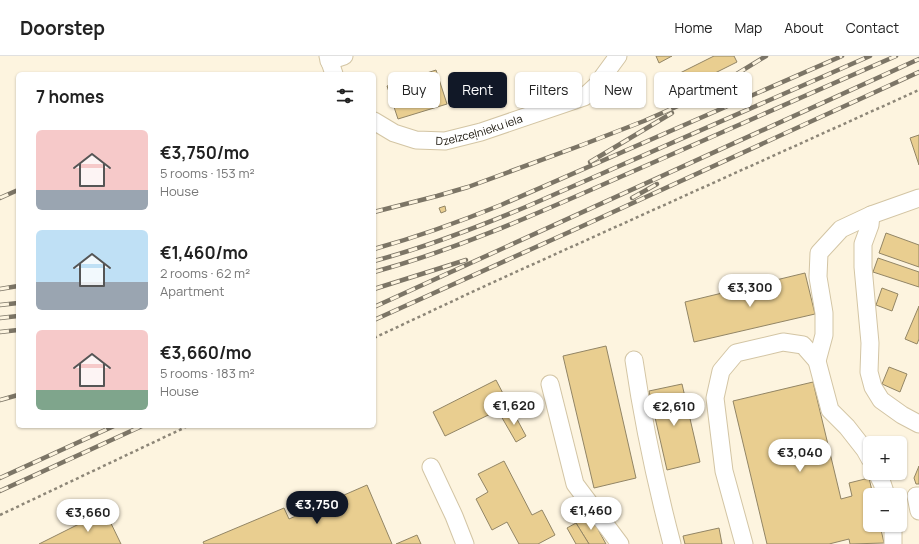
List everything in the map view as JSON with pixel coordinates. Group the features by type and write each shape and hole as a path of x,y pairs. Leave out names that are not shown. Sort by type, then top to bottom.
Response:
{"lane":[{"name":"Dzelzceļnieku iela","path":"376,122 394,133 416,140 445,141 481,132 584,97 596,86 618,56"},
{"path":"817,361 824,335 824,314 818,277 819,253 841,229 871,215 919,198"},
{"path":"871,215 870,225 863,244 862,267 870,343 870,372 873,388 880,400 902,415 919,424"},
{"path":"744,544 724,471 715,398 721,371 736,353 784,342 802,345 817,361 830,410 863,448"},
{"path":"634,360 639,397 672,544"},
{"path":"550,384 575,484 620,544"},
{"path":"431,467 466,544"},
{"path":"919,496 916,496 919,511"},
{"path":"892,532 893,544"}],"path":[{"path":"376,337 494,282 919,90"},
{"path":"0,515 184,428"}],"building":[{"path":"656,56 672,56 659,63"},
{"path":"714,56 734,56 737,62 717,72 682,72"},
{"path":"440,82 447,104 440,106"},
{"path":"394,108 434,108 398,119"},
{"path":"919,135 919,165 910,138"},
{"path":"445,206 446,211 441,213 439,208"},
{"path":"886,233 919,245 919,267 879,253"},
{"path":"878,258 919,272 919,287 873,272"},
{"path":"805,273 815,314 694,342 685,302"},
{"path":"882,288 898,294 892,311 876,305"},
{"path":"919,306 919,339 917,344 905,339"},
{"path":"606,346 636,478 594,488 563,356"},
{"path":"889,367 907,374 900,392 882,384"},
{"path":"496,380 509,405 445,436 433,412"},
{"path":"813,382 841,499 852,496 849,483 863,480 869,480 871,488 863,488 863,532 882,532 884,543 850,544 849,539 829,544 767,544 733,401"},
{"path":"682,384 700,462 667,470 649,391"},
{"path":"512,410 526,436 516,442 501,416"},
{"path":"504,461 532,515 542,510 555,535 538,544 519,544 507,522 492,530 476,499 488,492 478,474"},
{"path":"919,466 919,484 916,484 914,478"},
{"path":"367,485 392,544 204,544 203,542 284,508 289,519"},
{"path":"105,511 121,544 39,544"},
{"path":"590,515 606,544 589,544 576,523"},
{"path":"576,523 589,544 576,544 567,528"},
{"path":"719,528 722,544 685,544 683,536"},
{"path":"417,535 421,544 396,544"}],"railway":[{"path":"740,72 766,56"},
{"path":"376,248 438,229 501,205 842,56"},
{"path":"376,260 433,243 509,214 870,56"},
{"path":"376,271 439,252 503,228 896,56"},
{"path":"376,306 919,59"},
{"path":"376,319 919,72"},
{"path":"376,211 468,187 582,145 673,108"},
{"path":"590,162 672,113"},
{"path":"632,198 657,184"},
{"path":"0,198 16,191"},
{"path":"376,288 466,260"},
{"path":"0,289 16,286"},
{"path":"0,305 16,303"},
{"path":"0,318 16,316"},
{"path":"0,332 16,330"},
{"path":"0,400 16,396"},
{"path":"0,478 110,428"},
{"path":"0,491 138,428"}]}
